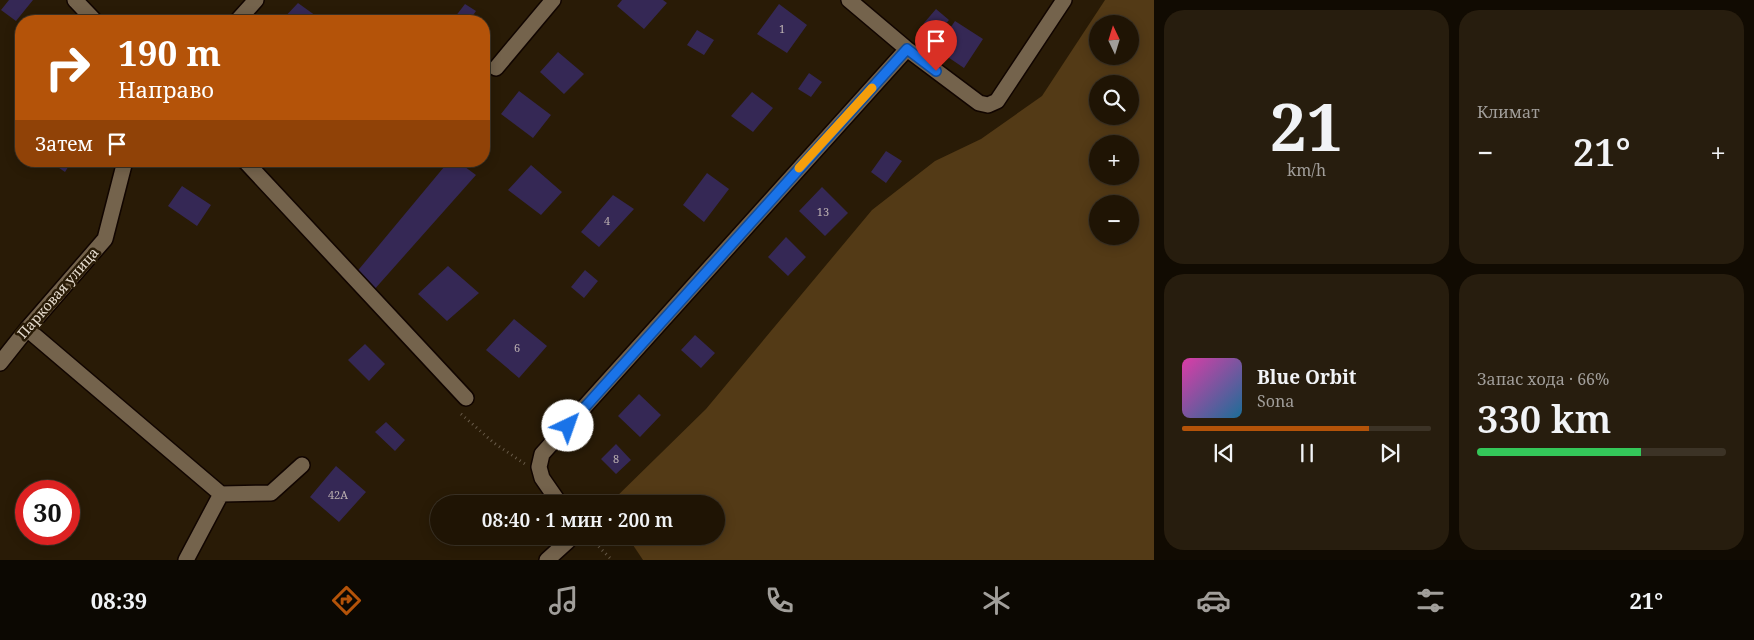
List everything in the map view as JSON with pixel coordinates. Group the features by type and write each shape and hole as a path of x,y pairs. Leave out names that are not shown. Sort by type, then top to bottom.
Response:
{"street":[{"path":"75,0 89,15"},
{"path":"242,15 256,0"},
{"path":"496,68 553,0"},
{"path":"849,0 907,49 980,103 988,105 997,101 1064,0"},
{"path":"554,495 541,473 542,454 907,49"},
{"name":"Парковая улица","path":"0,363 26,329 105,239 123,167"},
{"path":"249,167 463,405"},
{"path":"26,329 220,494 271,493 302,465"},
{"path":"186,560 220,494"},
{"path":"547,560 564,545"}],"path":[{"path":"463,405 494,443 523,464 532,466 541,473"},
{"path":"597,545 612,560"}],"shaded area":[{"path":"1105,0 1154,0 1154,560 643,560 633,545 725,545 725,495 618,495 706,409 872,210 935,161 981,139 1042,96 1089,24 1089,65 1139,65 1139,15 1095,15"}],"building":[{"path":"9,0 33,0 21,15 15,15 15,20 1,10"},
{"path":"622,0 663,0 667,3 644,29 617,6"},
{"path":"298,3 315,15 287,15"},
{"path":"465,4 476,11 473,15 457,15"},
{"path":"779,4 807,25 787,53 757,34"},
{"path":"936,9 949,20 937,34 924,23"},
{"path":"955,21 983,39 964,68 936,49"},
{"path":"697,30 714,40 704,55 687,45"},
{"path":"558,52 584,74 564,94 540,72"},
{"path":"809,73 822,82 811,97 798,89"},
{"path":"519,91 551,115 533,138 501,114"},
{"path":"752,92 773,108 753,132 731,116"},
{"path":"886,151 902,161 886,183 871,172"},
{"path":"531,165 562,192 541,215 508,190"},
{"path":"58,167 68,167 65,172"},
{"path":"444,167 465,167 476,175 373,291 355,274"},
{"path":"707,173 729,189 704,222 683,205"},
{"path":"182,186 211,205 197,226 168,206"},
{"path":"822,187 848,213 825,236 799,211"},
{"path":"613,195 634,209 599,247 581,232"},
{"path":"786,237 806,257 788,276 768,257"},
{"path":"448,266 479,293 447,321 418,294"},
{"path":"585,270 598,281 584,298 571,287"},
{"path":"514,319 547,346 519,378 486,350"},
{"path":"695,335 715,353 701,368 681,350"},
{"path":"365,344 385,364 369,381 348,360"},
{"path":"639,394 661,415 640,437 618,416"},
{"path":"386,422 405,440 395,451 375,432"},
{"path":"616,444 631,460 616,474 601,459"},
{"path":"336,466 366,492 339,522 310,497"}],"slow traffic":[{"path":"799,168 872,88"}],"route":[{"path":"568,426 907,49 936,71"}]}
